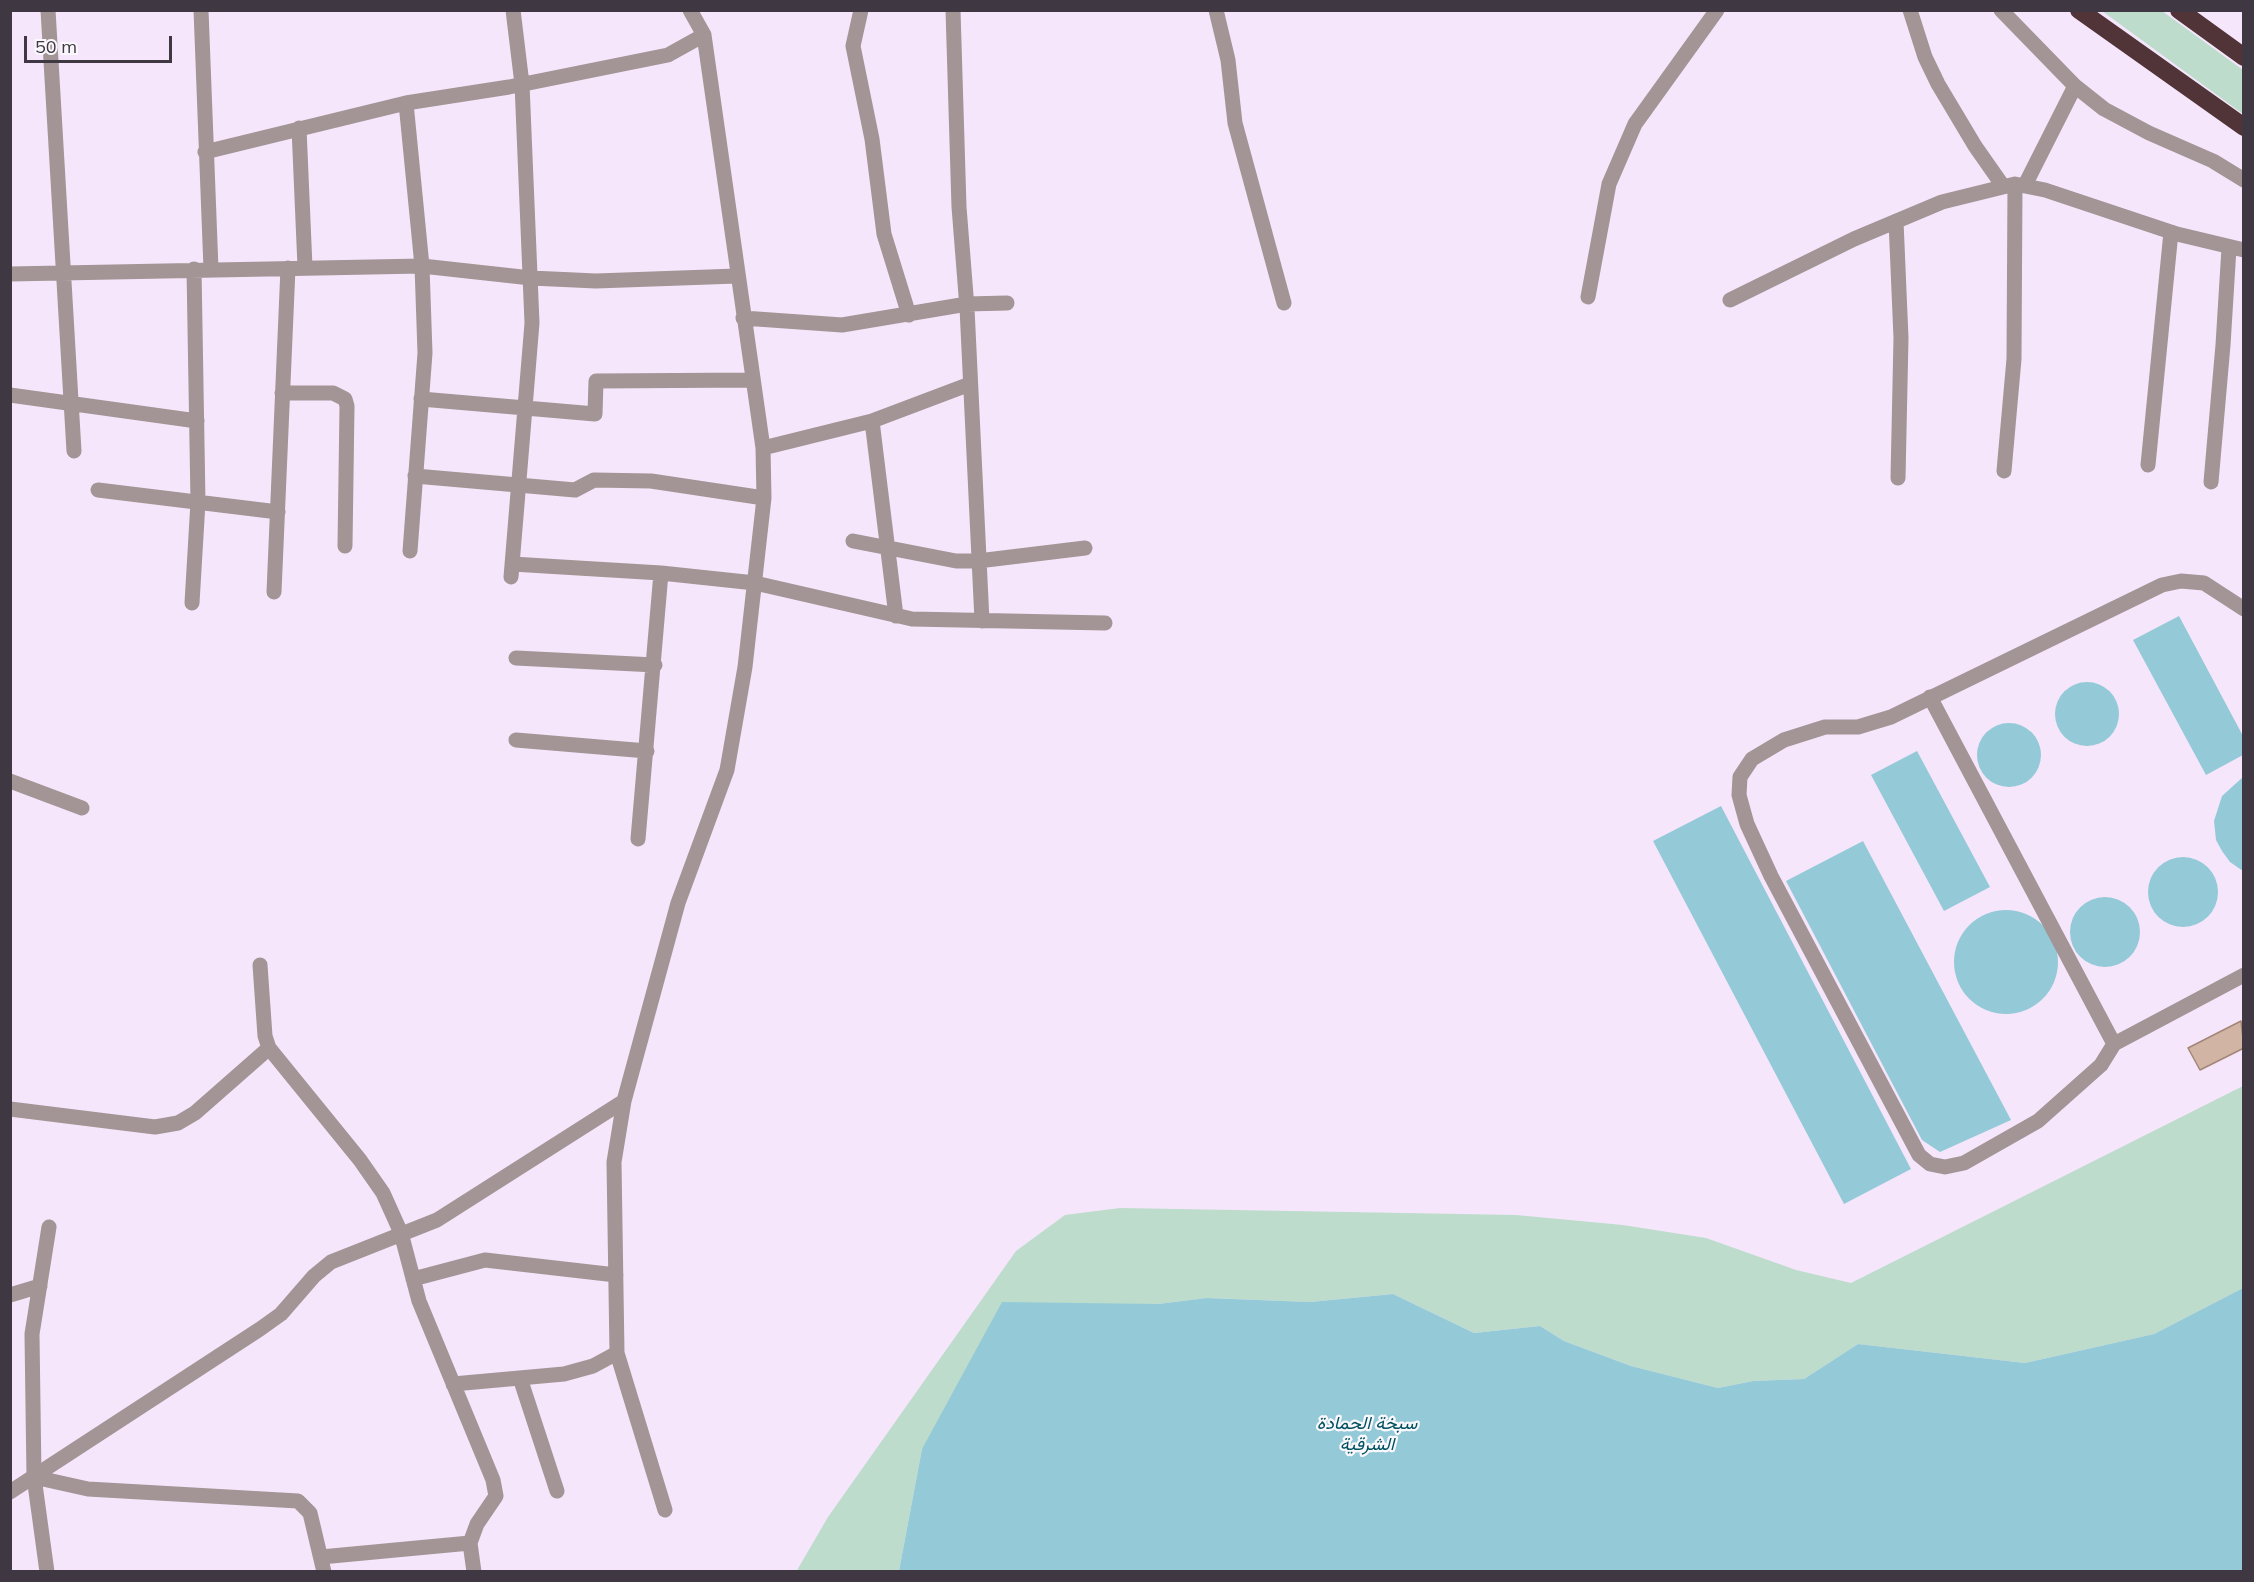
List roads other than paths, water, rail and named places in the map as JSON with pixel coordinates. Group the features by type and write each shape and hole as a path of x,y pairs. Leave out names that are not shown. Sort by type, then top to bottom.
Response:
{"highway":[{"path":"2079,10 2244,128"},
{"path":"2179,10 2244,57"}],"street":[{"path":"48,10 74,451"},
{"path":"201,10 211,269"},
{"path":"513,10 522,84 532,323 512,571 661,573 755,583 912,619 1105,623"},
{"path":"665,1510 617,1353 614,1162 624,1101 678,903 727,770 745,667 764,498 764,448 743,318 704,35 690,10"},
{"path":"861,10 853,46 872,139 884,234 909,315"},
{"path":"953,10 959,207 967,304 982,621"},
{"path":"1216,10 1228,60 1235,123 1284,303"},
{"path":"1588,297 1609,184 1635,124 1717,10"},
{"path":"1910,10 1925,57 1938,84 1975,146 2014,185 2236,249 2223,345 2211,482"},
{"path":"2001,10 2075,86 2126,122 2214,161 2244,180"},
{"path":"206,152 406,103 522,84 668,55 704,35"},
{"path":"2004,471 2014,359 2014,185 2075,86"},
{"path":"406,103 422,266 424,353 410,551"},
{"path":"299,128 304,267"},
{"path":"1730,300 1896,221 1942,202 2014,185"},
{"path":"1896,221 1901,338 1898,478"},
{"path":"2148,465 2171,232"},
{"path":"10,274 422,266 531,278 596,281 737,276"},
{"path":"274,592 288,268"},
{"path":"192,603 198,502 194,269"},
{"path":"743,318 842,325 967,304 1007,303"},
{"path":"421,399 595,414 596,381 753,380"},
{"path":"764,448 872,421 970,384"},
{"path":"282,393 333,393 345,399 347,406 345,546"},
{"path":"10,395 197,421"},
{"path":"872,421 896,616"},
{"path":"415,476 575,490 594,480 651,481 764,498"},
{"path":"98,490 278,512"},
{"path":"853,541 956,561 978,561 1085,548"},
{"path":"638,839 655,665 661,573"},
{"path":"2244,609 2204,583 2181,581 2162,585 1891,717 1858,727 1825,727 1784,740 1752,759 1740,777 1738,795 1747,824 1771,876 1919,1155 1930,1164 1945,1167 1964,1163 2038,1121 2102,1065 2114,1044 2244,975"},
{"path":"516,658 655,665"},
{"path":"1930,698 2114,1044"},
{"path":"516,740 647,751"},
{"path":"10,781 82,808"},
{"path":"260,965 265,1036 269,1048 366,1168 383,1193 401,1233 419,1300 494,1480 496,1496 477,1524 470,1544 474,1572"},
{"path":"10,1110 155,1126 178,1123 195,1113 269,1048"},
{"path":"10,1492 261,1329 281,1314 314,1276 331,1262 436,1220 624,1101"},
{"path":"47,1572 34,1477 32,1334 49,1227"},
{"path":"413,1279 485,1260 616,1275"},
{"path":"10,1295 40,1286"},
{"path":"453,1384 564,1374 593,1366 617,1353"},
{"path":"520,1378 557,1491"},
{"path":"34,1477 88,1489 298,1501 310,1513 322,1564 470,1544"}],"water":[{"path":"2179,616 2243,736 2243,755 2206,775 2133,640"},
{"path":"2087,682 2105,688 2113,696 2119,714 2113,732 2105,740 2087,746 2069,740 2061,732 2055,714 2061,696 2069,688"},
{"path":"2009,723 2027,729 2035,737 2041,755 2035,773 2027,781 2009,787 1991,781 1983,773 1977,755 1983,737 1991,729"},
{"path":"1917,751 1990,887 1944,911 1871,775"},
{"path":"2243,777 2243,871 2230,862 2222,851 2216,840 2214,821 2222,796"},
{"path":"1721,806 1911,1169 1844,1204 1653,841"},
{"path":"1863,841 2011,1120 1940,1152 1922,1140 1786,881"},
{"path":"2183,857 2196,860 2208,867 2215,879 2218,892 2215,905 2208,917 2196,924 2183,927 2170,924 2158,917 2151,905 2148,892 2151,879 2158,867 2170,860"},
{"path":"2105,897 2118,900 2130,907 2137,919 2140,932 2137,945 2130,957 2118,964 2105,967 2092,964 2080,957 2073,945 2070,932 2073,919 2080,907 2092,900"},
{"path":"2006,910 2026,914 2043,925 2054,942 2058,962 2054,982 2043,999 2026,1010 2006,1014 1986,1010 1969,999 1958,982 1954,962 1958,942 1969,925 1986,914"},
{"name":"سبخة الحمادة الشرقية","path":"2243,1288 2243,1571 899,1571 922,1449 1002,1302 1158,1304 1207,1298 1310,1302 1393,1294 1474,1333 1540,1326 1564,1341 1631,1366 1718,1388 1753,1381 1804,1379 1858,1344 2025,1363 2154,1334"}]}
